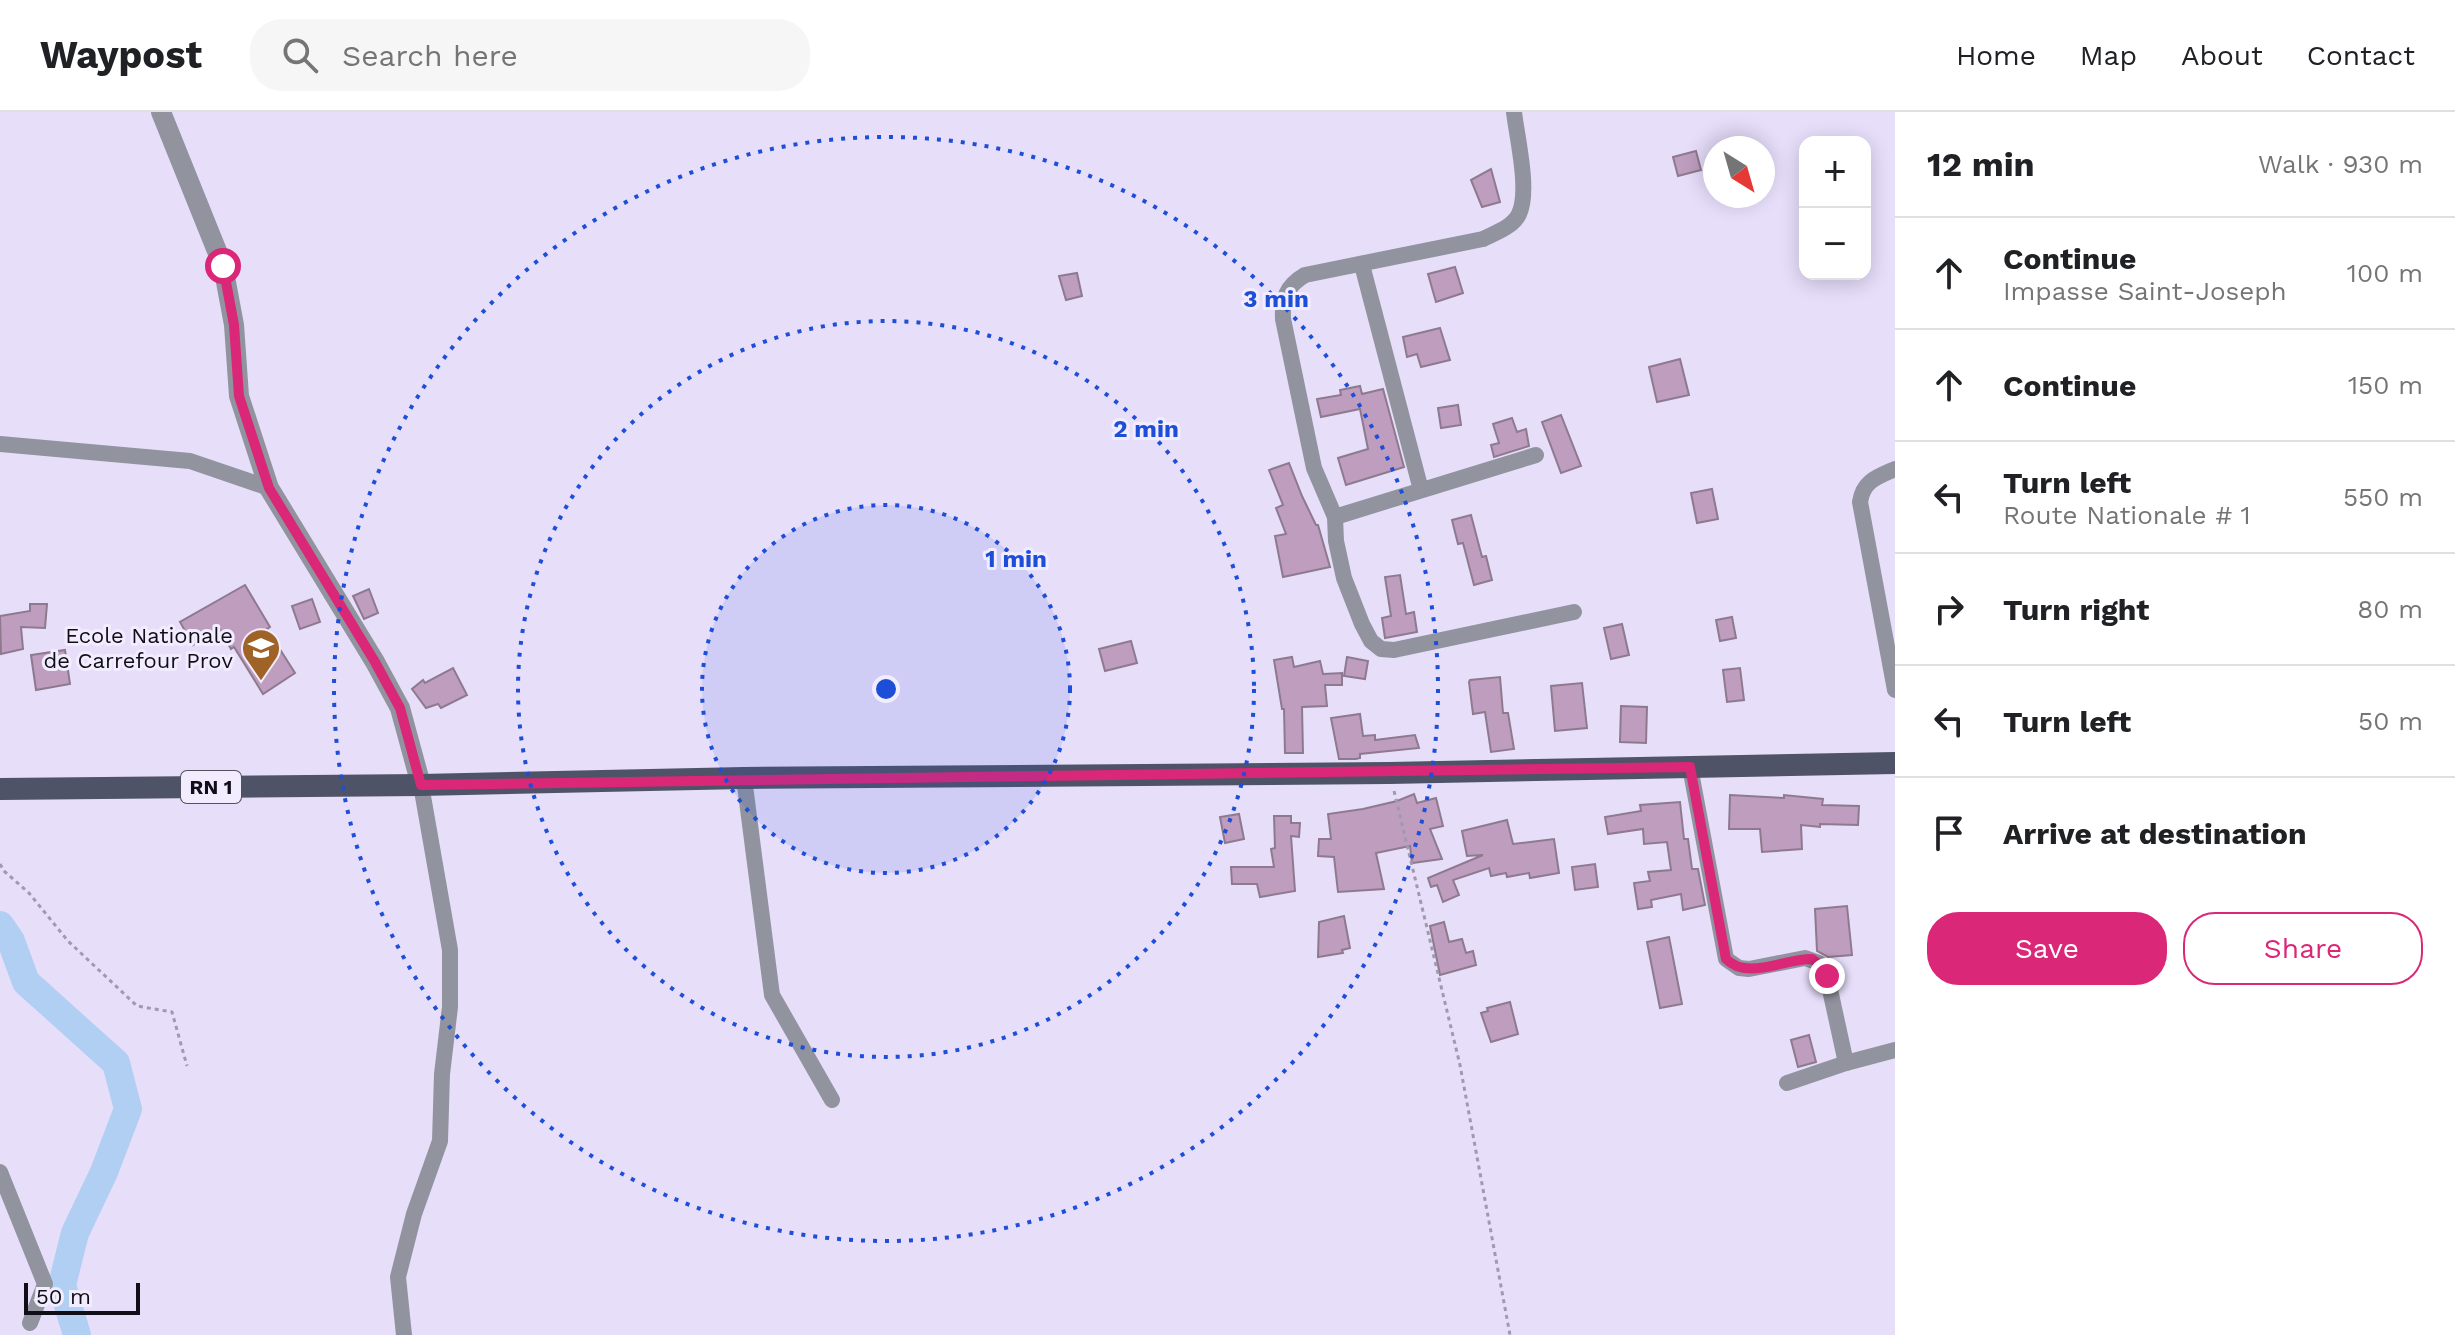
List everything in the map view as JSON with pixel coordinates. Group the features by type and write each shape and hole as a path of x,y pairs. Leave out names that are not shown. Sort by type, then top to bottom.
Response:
{"main road":[{"name":"RN 1","path":"0,789 744,778 1389,773 1895,763"}],"street":[{"path":"161,112 223,266 234,325 239,396 269,488 400,708 421,785 450,950 450,1007 442,1074 440,1141 414,1214 398,1277 404,1335"},
{"path":"1514,112 1522,180 1518,217 1483,239 1305,275 1294,281 1282,301 1283,319 1314,468 1335,517 1336,541 1344,578 1371,641 1381,649 1394,650 1574,612"},
{"path":"1362,265 1421,490"},
{"path":"0,444 190,461 269,488"},
{"path":"1335,517 1536,455"},
{"path":"1895,469 1872,479 1862,489 1860,502 1895,690"},
{"path":"1690,767 1726,959 1732,965 1749,969 1805,958 1819,963 1827,976 1846,1063"},
{"path":"744,778 772,995 832,1100"},
{"path":"1787,1083 1895,1050"},
{"path":"0,1172 45,1284 30,1323"}],"path":[{"path":"1389,773 1460,1065 1510,1335"},
{"path":"0,864 29,893 68,941 137,1006 172,1012 187,1066"}],"building":[{"path":"1696,151 1701,170 1678,176 1673,157"},
{"path":"1491,169 1500,202 1482,207 1471,180"},
{"path":"1455,267 1463,293 1436,302 1428,274"},
{"path":"1077,273 1082,296 1066,300 1059,276"},
{"path":"1440,328 1450,360 1421,367 1417,354 1407,357 1403,337"},
{"path":"1680,359 1689,395 1657,402 1649,367"},
{"path":"1360,386 1362,394 1383,389 1404,467 1346,485 1338,458 1368,449 1360,409 1321,417 1317,399 1341,395 1340,390"},
{"path":"1458,405 1461,425 1441,428 1438,408"},
{"path":"1561,415 1581,466 1561,473 1542,422"},
{"path":"1512,418 1517,432 1526,429 1529,446 1494,457 1491,445 1499,443 1493,424"},
{"path":"1289,463 1318,525 1330,567 1283,577 1275,536 1286,534 1276,508 1283,505 1269,470"},
{"path":"1712,489 1718,519 1697,523 1691,493"},
{"path":"1471,515 1482,557 1486,556 1492,580 1474,585 1463,543 1458,544 1452,520"},
{"path":"1400,575 1406,614 1414,612 1417,632 1385,638 1382,618 1391,616 1385,577"},
{"path":"245,585 270,627 267,629 295,673 263,694 220,629 193,645 180,622"},
{"path":"369,589 378,613 364,619 353,596"},
{"path":"312,599 320,622 300,629 292,606"},
{"path":"30,604 47,604 45,628 21,627 23,649 1,654 0,616 30,611"},
{"path":"1732,617 1736,638 1720,641 1716,620"},
{"path":"1622,624 1629,655 1611,659 1604,628"},
{"path":"1131,641 1137,663 1105,671 1099,649"},
{"path":"65,650 70,684 36,690 31,655"},
{"path":"1292,657 1294,667 1320,661 1323,674 1342,673 1342,685 1325,685 1327,706 1302,707 1303,753 1285,753 1284,709 1274,660"},
{"path":"1347,657 1368,661 1365,679 1344,676"},
{"path":"453,668 467,695 441,708 438,704 426,708 412,689 423,680 425,683"},
{"path":"1740,668 1744,700 1727,702 1723,670"},
{"path":"1500,677 1503,713 1508,713 1514,749 1491,752 1485,712 1473,714 1469,682"},
{"path":"1582,683 1587,728 1555,731 1551,686"},
{"path":"1621,706 1647,707 1646,743 1620,742"},
{"path":"1360,714 1363,736 1375,735 1375,740 1415,735 1419,748 1339,759 1331,718"},
{"path":"1414,794 1417,803 1436,798 1443,826 1430,829 1442,859 1412,863 1410,846 1376,853 1384,889 1338,892 1334,857 1318,856 1319,839 1331,839 1328,814 1363,809"},
{"path":"1730,795 1784,798 1784,795 1823,799 1822,805 1859,806 1858,825 1801,825 1802,849 1762,852 1760,829 1729,829"},
{"path":"1680,802 1684,839 1688,839 1692,869 1698,869 1705,905 1683,910 1681,894 1651,900 1652,907 1638,909 1634,883 1650,881 1648,872 1671,870 1667,842 1644,844 1643,829 1608,834 1605,817 1641,811 1640,805"},
{"path":"1239,814 1244,839 1225,843 1220,817"},
{"path":"1274,816 1291,816 1291,823 1300,823 1299,837 1291,836 1295,891 1260,897 1257,884 1232,884 1231,867 1274,867 1271,849 1275,848"},
{"path":"1507,820 1513,844 1554,839 1559,873 1530,878 1529,873 1491,876 1489,868 1453,880 1459,895 1443,902 1437,885 1431,887 1428,878 1483,855 1467,856 1462,831"},
{"path":"1595,864 1598,887 1575,890 1572,867"},
{"path":"1847,906 1852,955 1828,957 1817,951 1815,909"},
{"path":"1344,916 1350,948 1342,950 1343,953 1318,957 1319,922"},
{"path":"1444,922 1449,942 1462,939 1466,953 1473,951 1476,965 1440,975 1430,926"},
{"path":"1669,937 1682,1004 1660,1008 1647,942"},
{"path":"1510,1002 1518,1034 1491,1042 1481,1013 1488,1011 1487,1008"},
{"path":"1809,1035 1816,1062 1798,1067 1791,1040"}],"waterway":[{"path":"0,925 11,941 26,982 116,1063 128,1109 104,1172 75,1233 62,1285 77,1335"}],"place":[{"name":"Ecole Nationale de Carrefour Prov","path":"261,682"}],"route":[{"path":"223,266 234,325 239,396 269,488 400,708 421,785 744,778 1389,773 1690,767 1726,959 1732,965 1749,969 1812,959 1825,969 1827,976"}]}
